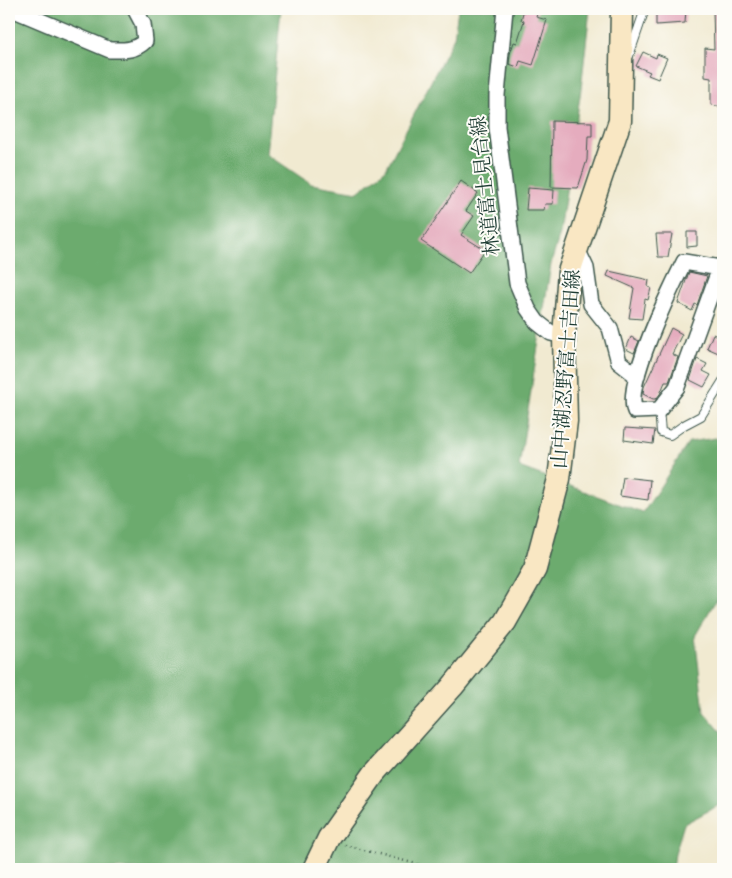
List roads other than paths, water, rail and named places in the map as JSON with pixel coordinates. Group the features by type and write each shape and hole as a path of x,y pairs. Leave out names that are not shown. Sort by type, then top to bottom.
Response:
{"main road":[{"name":"山中湖忍野富士吉田線","path":"314,869 329,838 374,774 452,688 505,622 535,568 559,478 566,421 564,336 569,272 620,120 622,9"}],"street":[{"path":"12,9 110,50 128,50 140,46 145,41 143,24 135,9"},
{"name":"林道富士見台線","path":"505,9 497,95 497,127 516,283 528,308 538,322 551,333 564,336"},
{"path":"577,249 586,268 591,304 610,328 619,362 637,376"},
{"path":"684,262 722,267 677,387 659,410 635,411 631,402 637,376 664,302 684,262"}],"lane":[{"path":"622,71 633,47 645,9"},
{"path":"659,410 662,432 670,435 701,416 723,381"}]}
